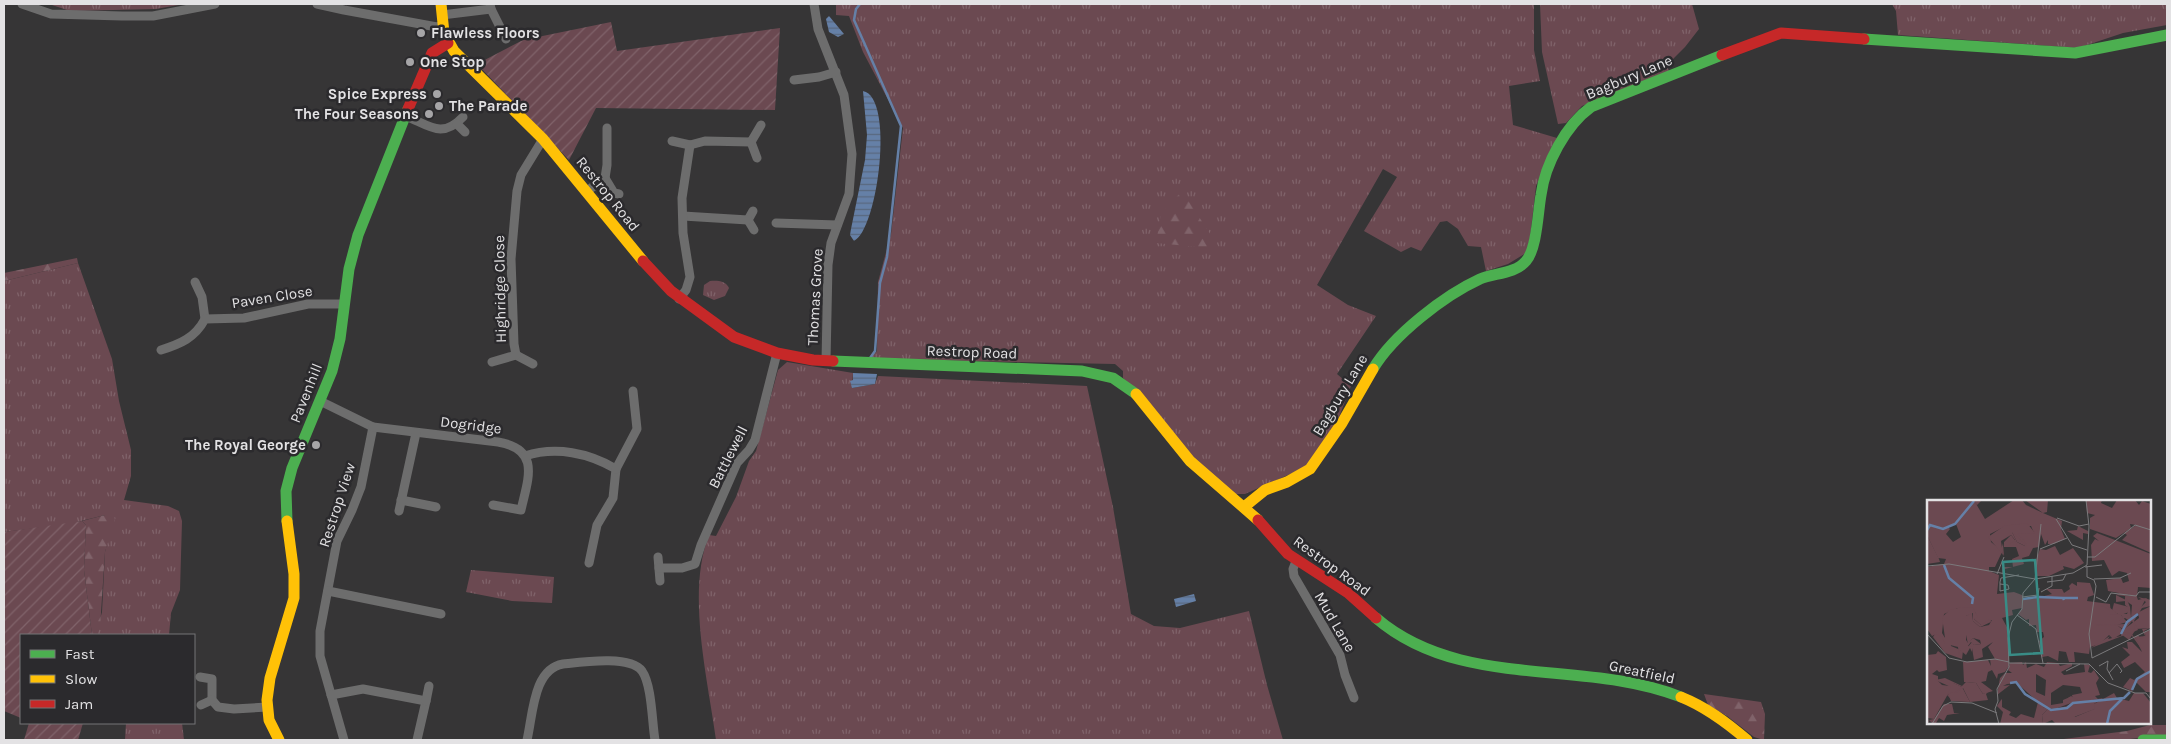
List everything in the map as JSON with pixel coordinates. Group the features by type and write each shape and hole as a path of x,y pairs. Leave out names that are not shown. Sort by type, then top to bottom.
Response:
{"street":[{"path":"22,4 51,14 153,16 215,4"},
{"path":"317,4 437,27 442,15"},
{"name":"Thomas Grove","path":"814,4 818,29 846,102 852,154 849,194 831,243 828,265 826,361"},
{"path":"442,15 490,6 506,39"},
{"path":"442,15 448,42"},
{"name":"Bagbury Lane","path":"1244,507 1265,490 1287,482 1310,469 1342,423 1378,360 1405,332 1458,290 1483,278 1515,269 1527,261 1535,239 1541,194 1549,167 1564,137 1584,112 1591,107 1756,41 1781,33 2075,53 2167,35"},
{"name":"Pavenhill","path":"279,740 269,720 267,707 270,678 292,606 294,591 292,551 285,500 286,491 292,468 328,385 337,355 349,269 358,235 430,56 448,42"},
{"name":"Restrop Road","path":"448,42 454,51 543,139 647,267 679,298 734,337 778,353 826,361 1082,371 1111,377 1136,393 1189,461 1244,507 1287,554 1348,594 1385,626 1442,654 1467,661 1517,670"},
{"path":"794,80 819,77 836,72"},
{"path":"406,116 442,130 450,129 460,120 466,132"},
{"path":"751,142 761,125"},
{"path":"607,128 605,178 614,193 619,194"},
{"name":"Highridge Close","path":"516,355 511,260 517,191 521,175 543,139"},
{"path":"672,141 690,144 705,141 751,142"},
{"path":"751,142 757,158"},
{"path":"679,298 686,290 690,277 684,245 682,191 690,144"},
{"path":"587,191 605,178"},
{"path":"748,220 753,212"},
{"path":"683,216 748,220"},
{"path":"748,220 754,230"},
{"path":"776,223 837,225"},
{"path":"161,350 184,342 198,330 205,319 202,296 195,282"},
{"name":"Paven Close","path":"205,319 244,318 308,304 344,304"},
{"name":"Battlewell","path":"659,568 682,568 695,564 697,561 701,545 737,463 755,440 778,353"},
{"name":"Highridge Close","path":"492,362 516,355 533,364"},
{"path":"592,557 597,525 613,498 616,469 638,428 633,391"},
{"path":"635,403 645,400"},
{"path":"320,402 373,427"},
{"name":"Dogridge","path":"373,427 506,443 517,447 525,456"},
{"name":"Restrop View","path":"344,740 319,648 320,631 337,541 360,488 373,427"},
{"path":"399,511 416,433"},
{"path":"493,505 521,510 528,474 525,456 540,452 574,453 597,460 616,469"},
{"path":"402,500 436,508"},
{"path":"658,557 660,581"},
{"name":"Mud Lane","path":"1296,561 1293,569 1294,576 1340,655 1347,682 1354,698"},
{"path":"328,591 442,614"},
{"path":"527,740 538,688 541,679 547,671 554,666 563,664 622,661 637,666 645,678 655,740"},
{"name":"Greatfield","path":"1517,670 1597,678 1670,692 1693,701 1713,712 1747,740"},
{"path":"200,677 212,679 212,700 218,707 267,707"},
{"path":"416,740 429,686"},
{"path":"331,695 363,689 426,701"},
{"path":"201,705 212,700"},
{"path":"2143,740 2167,740"}],"green space":[{"path":"49,4 184,4 156,9 70,11"},
{"path":"836,4 1534,4 1534,50 1540,81 1509,86 1513,125 1557,138 1536,186 1530,238 1526,253 1508,264 1486,271 1481,247 1468,246 1458,229 1447,221 1440,222 1421,251 1411,247 1401,252 1364,231 1397,177 1383,169 1317,285 1348,305 1376,316 1337,374 1351,386 1334,430 1306,467 1245,494 1235,494 1201,467 1123,378 1123,371 1115,364 869,359 877,351 878,282 891,234 903,128 863,52 849,16 836,15"},
{"path":"1540,4 1692,4 1699,29 1667,65 1669,72 1582,106 1566,123 1558,124 1542,52"},
{"path":"1892,4 2167,4 2167,25 2123,33 2078,48 1898,35 1896,11"},
{"path":"611,22 617,51 780,28 775,110 596,108 569,160 477,64 523,40"},
{"path":"1182,191 1220,249 1156,243 1161,214"},
{"path":"77,258 78,263 4,281 4,273"},
{"path":"78,263 112,359 119,401 131,450 131,476 124,500 168,506 179,511 182,521 180,590 171,613 169,634 96,634 102,612 107,544 105,515 69,524 4,532 4,281"},
{"path":"710,281 721,282 728,286 729,288 725,296 714,300 703,295 704,285"},
{"path":"787,362 853,373 852,388 875,384 878,376 1087,386 1113,507 1131,614 1154,626 1180,628 1249,611 1283,740 716,740 701,636 699,583 702,558 709,535 716,536 736,497 749,461 756,451 778,370"},
{"path":"105,515 113,516 115,519 105,552 100,628 97,634 92,634 84,570 86,525 82,521"},
{"path":"82,521 86,525 84,570 92,634 20,634 20,718 4,711 4,532"},
{"path":"471,570 554,577 552,603 512,601 466,592"},
{"path":"1704,694 1761,702 1765,714 1764,740 1754,737 1727,716 1708,705"},
{"path":"29,724 83,724 78,740 24,740"},
{"path":"126,724 182,724 184,740 125,740"},
{"path":"2150,725 2167,725 2167,735 2121,740 2056,740 2127,731"}],"water":[{"path":"829,16 844,34 838,37 829,32 826,19"},
{"path":"863,91 873,99 878,115 881,138 880,164 870,214 863,232 854,241 850,235 865,160 867,135"},
{"path":"853,373 877,374 875,384 852,388 850,381 853,380"},
{"path":"1194,594 1196,601 1176,607 1174,599"}],"waterway":[{"path":"860,4 856,9 854,20 901,126 887,257 880,283 875,351 870,358"}],"traffic: fast":[{"path":"1864,39 2075,53 2167,35"},
{"path":"1373,369 1382,356 1406,330 1451,295 1480,279 1510,271 1526,261 1533,248 1543,183 1547,171 1558,146 1573,124 1582,115 1591,107 1722,55"},
{"path":"287,521 286,491 292,468 332,371 340,339 349,269 358,235 408,109"},
{"path":"833,361 1082,371 1113,378 1136,394"},
{"path":"1376,618 1409,641 1446,656 1484,665 1604,678 1643,685 1681,697"},
{"path":"2143,740 2167,740"}],"traffic: slow":[{"path":"441,4 444,33 454,51 543,139 643,261"},
{"path":"1244,507 1265,490 1287,482 1310,469 1342,423 1373,369"},
{"path":"1136,394 1190,461 1258,520"},
{"path":"279,740 269,720 267,700 270,678 294,598 294,574 287,521"},
{"path":"1681,697 1699,705 1747,740"}],"traffic: jam":[{"path":"1722,55 1781,33 1864,39"},
{"path":"408,109 432,53 448,43"},
{"path":"643,261 671,291 734,337 777,353 813,360 833,361"},
{"path":"1258,520 1288,554 1348,593 1376,618"}],"place":[{"name":"Flawless Floors","path":"421,33"},
{"name":"One Stop","path":"410,62"},
{"name":"Spice Express","path":"437,94"},
{"name":"The Parade","path":"439,106"},
{"name":"The Four Seasons","path":"429,114"},
{"name":"The Royal George","path":"316,445"}]}
